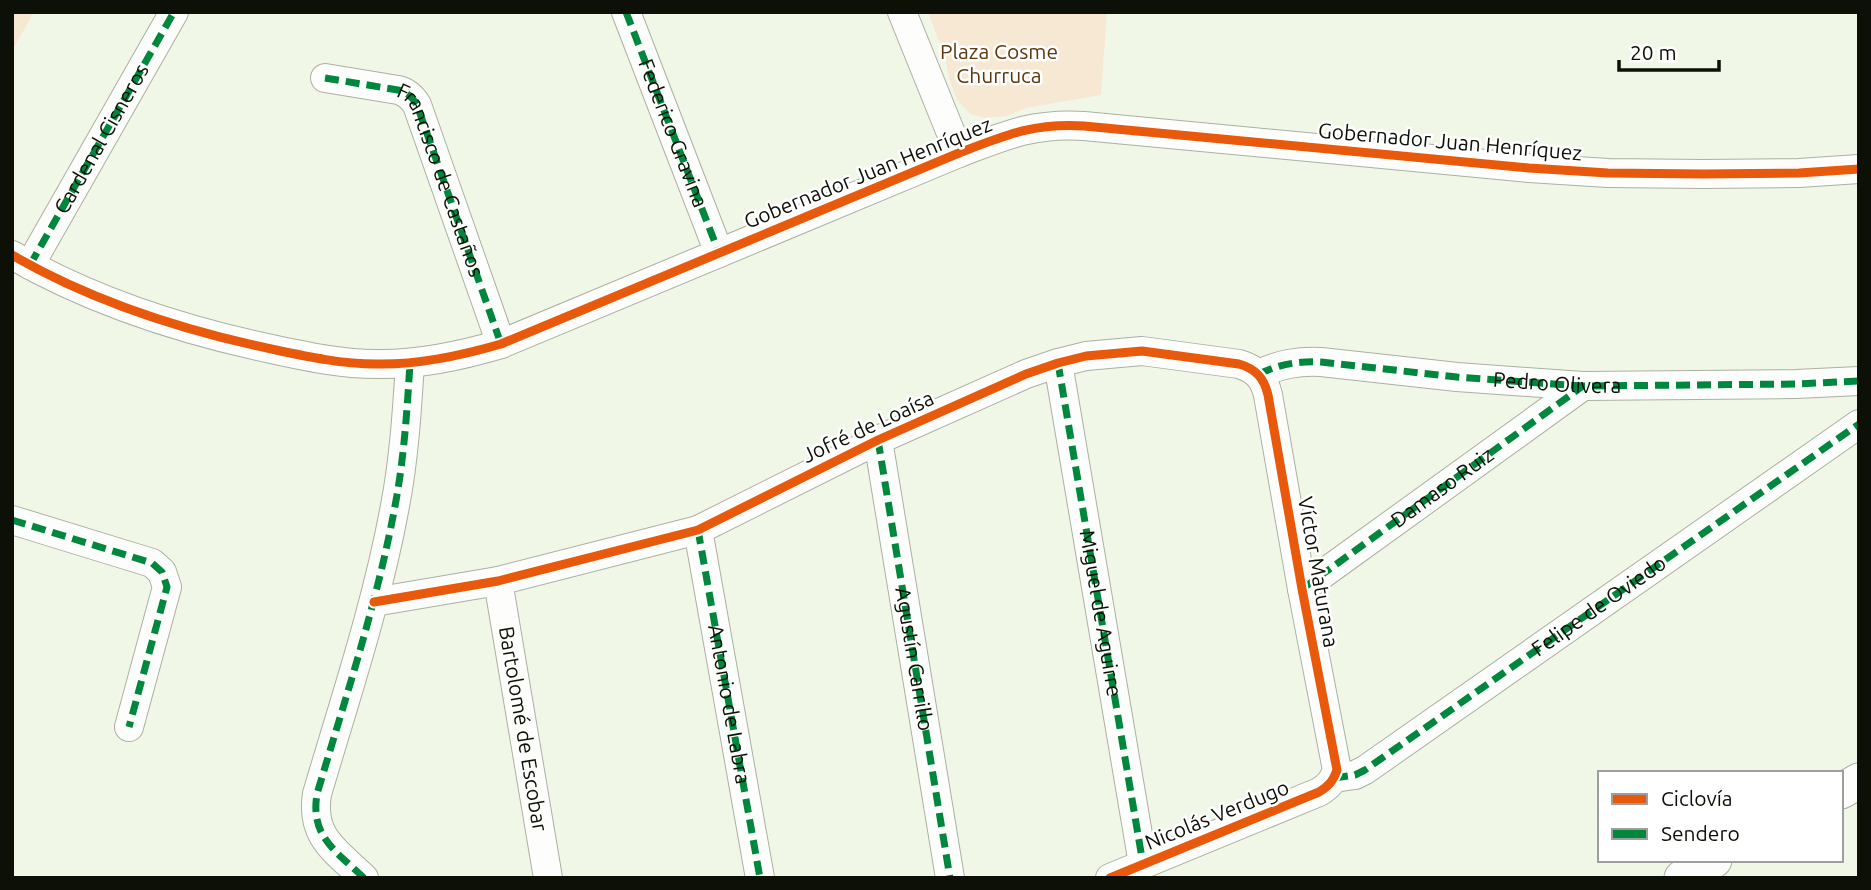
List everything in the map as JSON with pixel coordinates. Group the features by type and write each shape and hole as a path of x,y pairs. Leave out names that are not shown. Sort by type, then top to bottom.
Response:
{"street":[{"name":"Cardenal Cisneros","path":"21,260 174,12"},
{"name":"Federico Gravina","path":"626,12 719,253"},
{"path":"902,12 959,153"},
{"name":"Francisco de Castaños","path":"326,78 404,91 414,99 501,344"},
{"name":"Gobernador Juan Henríquez","path":"21,260 79,289 129,309 189,328 250,345 344,362 377,365 461,355 501,344 959,153 1018,131 1041,126 1063,125 1568,171 1703,174 1859,169"},
{"name":"Jofré de Loaísa","path":"374,603 498,581 698,530 878,440 1026,374 1058,363 1086,356 1142,351 1239,364 1259,374"},
{"name":"Pedro Olivera","path":"1259,374 1286,364 1321,362 1457,377 1583,386 1859,381"},
{"path":"364,878 325,840 315,810 317,794 374,603 396,504 411,363"},
{"name":"Miguel de Aguirre","path":"1058,363 1143,864"},
{"name":"Víctor Maturana","path":"1259,374 1268,395 1336,761 1334,778"},
{"name":"Damaso Ruiz","path":"1302,589 1583,386"},
{"name":"Felipe de Oviedo","path":"1334,778 1355,775 1365,770 1859,424"},
{"name":"Agustín Carrillo","path":"878,440 950,878"},
{"path":"12,520 152,563 162,572 167,587 129,727"},
{"name":"Antonio de Labra","path":"698,530 760,878"},
{"name":"Bartolomé de Escobar","path":"498,581 548,878"},
{"name":"Nicolás Verdugo","path":"1110,878 1319,792 1334,778"},
{"path":"1843,790 1859,781"},
{"path":"1682,878 1710,862"}],"green space":[{"path":"12,12 34,12 12,51"},
{"name":"Plaza Cosme Churruca","path":"928,12 1107,12 1101,95 1026,108 1007,116 986,118 970,114 957,100"}],"marked path":[{"path":"30,265 174,12"},
{"path":"626,12 719,253"},
{"path":"325,78 398,90 411,97 417,105 501,344"},
{"path":"1259,374 1297,363 1321,362 1457,377 1583,386 1859,381"},
{"path":"364,878 335,851 321,832 317,821 317,794 360,651 388,543 401,471 410,363"},
{"path":"1058,363 1143,864"},
{"path":"1302,589 1583,386"},
{"path":"1334,778 1355,775 1365,770 1859,424"},
{"path":"878,440 950,878"},
{"path":"12,520 152,563 162,572 167,587 129,727"},
{"path":"698,530 760,878"}],"cycle path":[{"path":"12,255 107,301 208,334 326,360 392,364 439,359 501,344 959,153 1034,128 1084,126 1608,173 1799,173 1859,169"},
{"path":"374,602 498,581 698,530 878,440 1026,374 1058,363 1086,356 1142,351 1245,366 1258,375 1268,395 1337,770 1330,783 1319,792 1110,878"}]}
